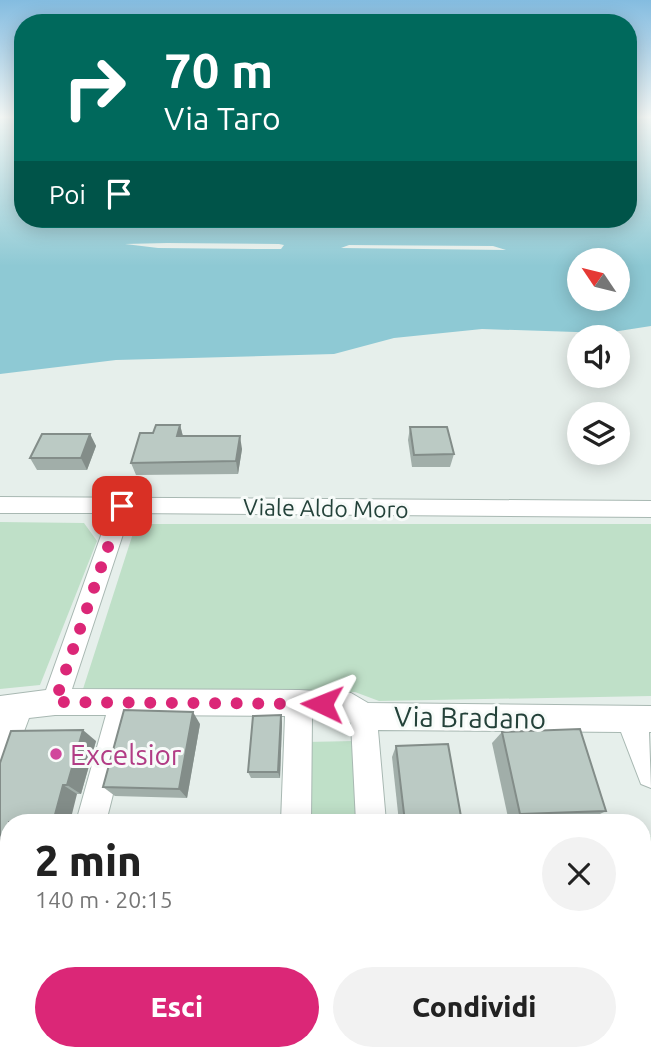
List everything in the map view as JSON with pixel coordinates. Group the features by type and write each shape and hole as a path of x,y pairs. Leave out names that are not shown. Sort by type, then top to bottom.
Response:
{"street":[{"name":"Viale Aldo Moro","path":"0,505 651,509"},
{"path":"55,702 122,506"},
{"name":"Via Bradano","path":"10,708 55,702 299,702 351,706 364,716 640,719"},
{"path":"94,814 123,702"},
{"path":"296,814 299,702"},
{"path":"0,759 10,708"},
{"path":"364,716 370,814"},
{"path":"640,719 651,774"}],"green space":[{"path":"0,522 84,523 97,541 40,685 0,689"},
{"path":"136,524 651,524 651,696 379,701 355,692 83,689"},
{"path":"356,741 359,814 303,814 305,742"}],"water":[{"path":"0,167 14,167 14,228 637,228 637,167 651,167 651,326 630,329 630,325 567,325 567,332 482,329 394,338 334,354 116,360 0,374"}],"pier":[{"path":"125,244 284,245 281,249 263,249 158,248"},
{"path":"349,245 493,246 506,250 341,248"}],"building":[{"path":"156,425 180,425 177,436 240,436 236,461 131,463 140,433 153,433"},
{"path":"410,427 447,427 454,454 414,455"},
{"path":"42,434 90,434 81,458 30,458"},
{"path":"124,710 193,712 179,789 103,787"},
{"path":"281,715 278,772 248,772 253,716"},
{"path":"580,729 606,811 520,814 502,732"},
{"path":"83,730 67,785 63,785 55,814 0,814 0,763 11,731"},
{"path":"448,744 461,814 404,814 396,746"}],"place":[{"name":"Excelsior","path":"56,754"}],"route":[{"path":"122,506 55,702 322,704"}]}
